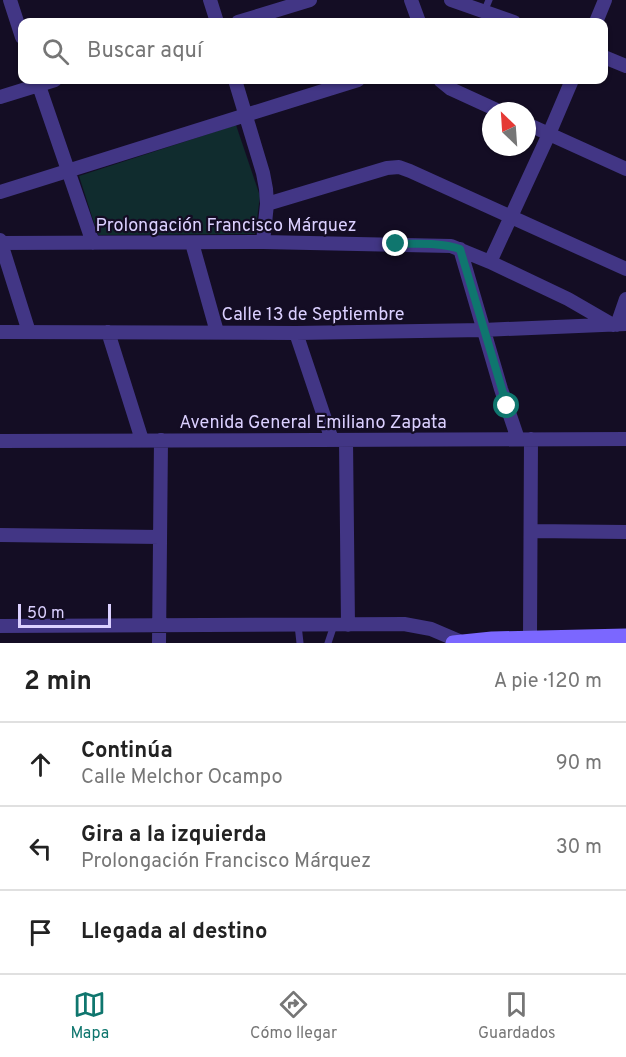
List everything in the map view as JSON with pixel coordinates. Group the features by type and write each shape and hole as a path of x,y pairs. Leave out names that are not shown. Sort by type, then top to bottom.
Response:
{"main road":[{"path":"456,642 530,637 626,636"}],"street":[{"path":"10,0 18,25"},
{"path":"210,0 216,18"},
{"path":"251,18 310,0"},
{"path":"411,0 418,18"},
{"path":"451,0 486,6 507,18"},
{"path":"598,18 605,0"},
{"path":"608,59 626,66"},
{"path":"0,97 33,84"},
{"path":"39,84 93,243"},
{"path":"236,84 266,189 267,204 263,242"},
{"path":"0,192 345,84"},
{"path":"445,84 451,89 482,103"},
{"path":"490,262 570,84"},
{"path":"536,128 626,169"},
{"path":"267,204 387,168 399,167 626,269"},
{"path":"0,242 29,332"},
{"name":"Prolongación Francisco Márquez","path":"0,242 263,242 451,246 490,262 618,324"},
{"path":"192,243 217,332"},
{"path":"460,249 501,389 524,439 531,531 530,637"},
{"path":"618,324 626,299"},
{"name":"Calle 13 de Septiembre","path":"0,332 296,333 483,330 618,324"},
{"path":"108,332 142,440"},
{"path":"296,333 332,440"},
{"name":"Avenida General Emiliano Zapata","path":"0,441 626,439"},
{"path":"159,643 161,440"},
{"path":"341,625 346,440"},
{"path":"531,531 626,531"},
{"path":"0,535 160,537"},
{"path":"0,626 404,624 431,629 456,642"}],"lane":[{"path":"298,625 300,643"},
{"path":"328,643 341,625"}],"green space":[{"path":"236,125 260,196 255,234 98,235 79,176"}],"route":[{"path":"396,244 441,245 460,249 507,406"}]}
